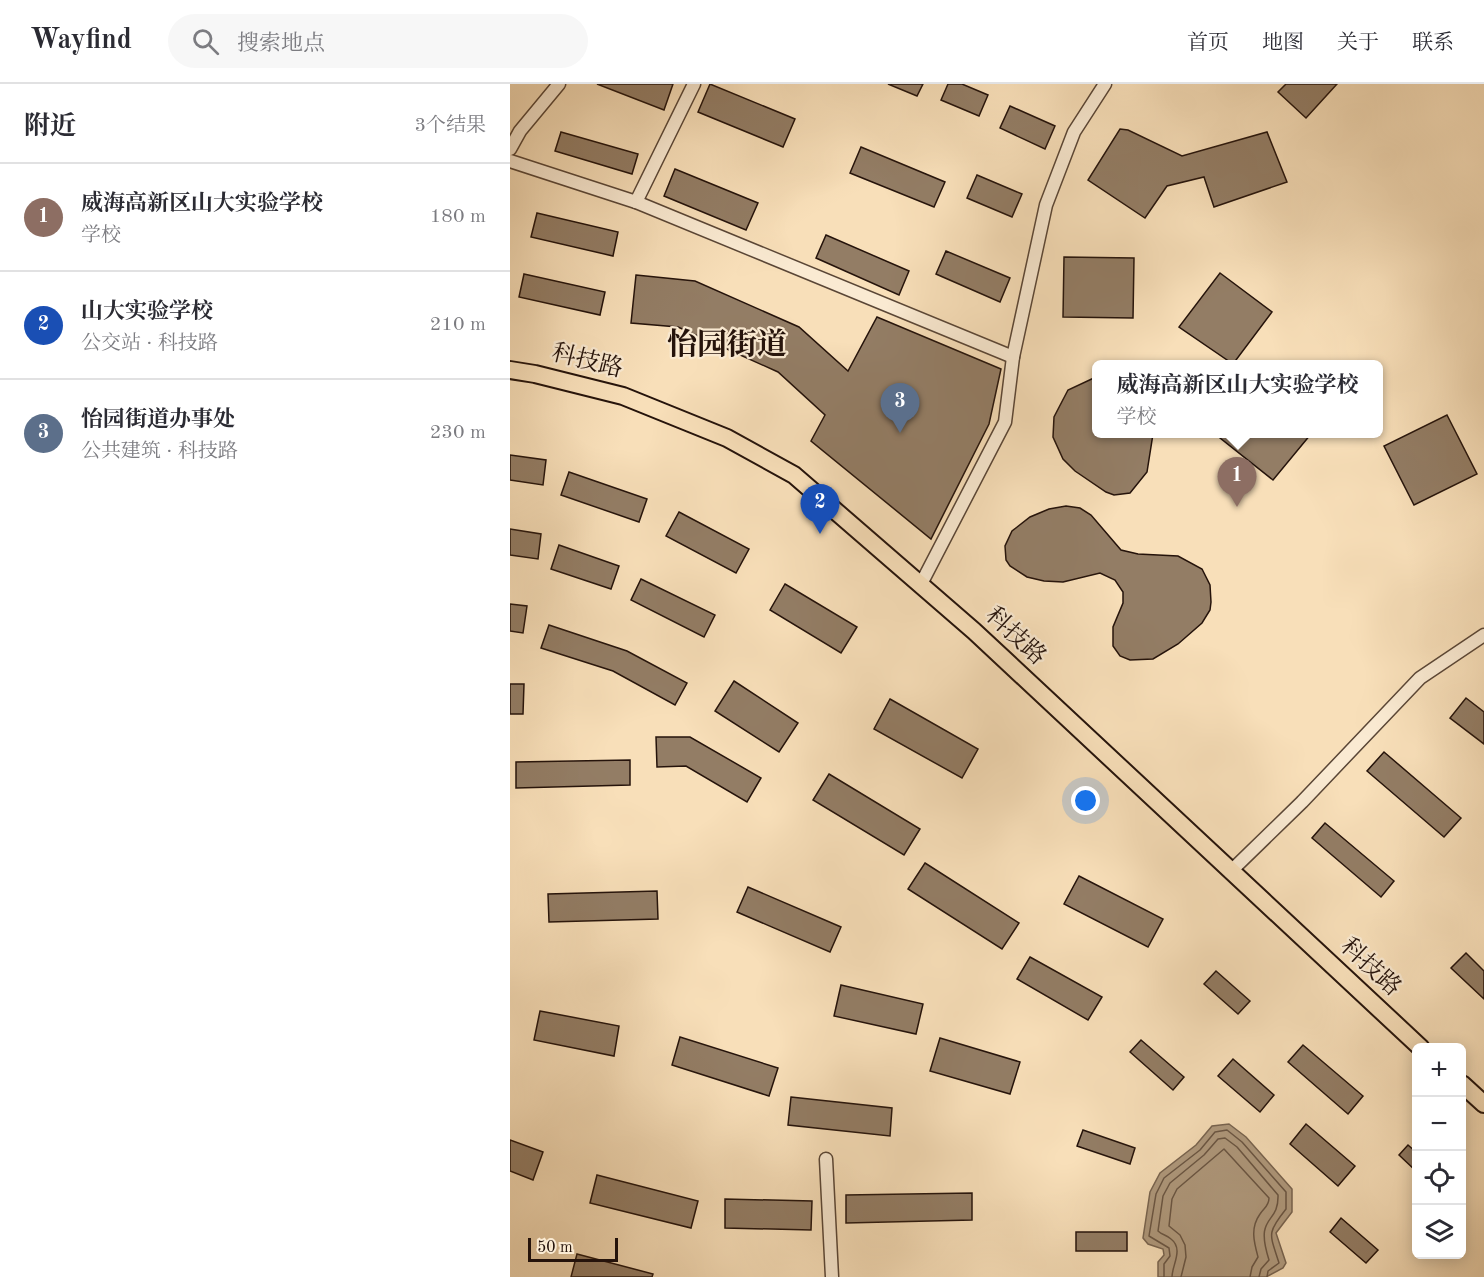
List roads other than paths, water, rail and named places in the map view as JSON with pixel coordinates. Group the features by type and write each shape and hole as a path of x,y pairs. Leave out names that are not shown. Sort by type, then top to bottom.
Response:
{"main road":[{"name":"科技路","path":"510,370 623,396 727,438 794,475 974,631 1230,872 1417,1043"},
{"path":"1466,1088 1484,1104"}],"street":[{"path":"510,148 520,131 559,84"},
{"path":"636,202 694,84"},
{"path":"921,584 1005,422 1013,357 1046,205 1074,132 1105,84"},
{"path":"510,160 636,202 1013,357"},
{"path":"1230,872 1302,802 1420,678 1484,635"},
{"path":"826,1159 832,1277"}],"water":[{"path":"1229,1124 1246,1137 1292,1189 1292,1212 1276,1233 1286,1263 1283,1268 1266,1277 1158,1277 1158,1262 1164,1255 1163,1249 1148,1244 1143,1238 1150,1192 1160,1173 1196,1145 1212,1126"}],"place":[{"name":"怡园街道办事处","path":"900,433"},
{"name":"威海高新区山大实验学校","path":"1237,507"},
{"name":"山大实验学校","path":"820,534"}],"district":[{"name":"怡园街道","path":"727,346"}]}
